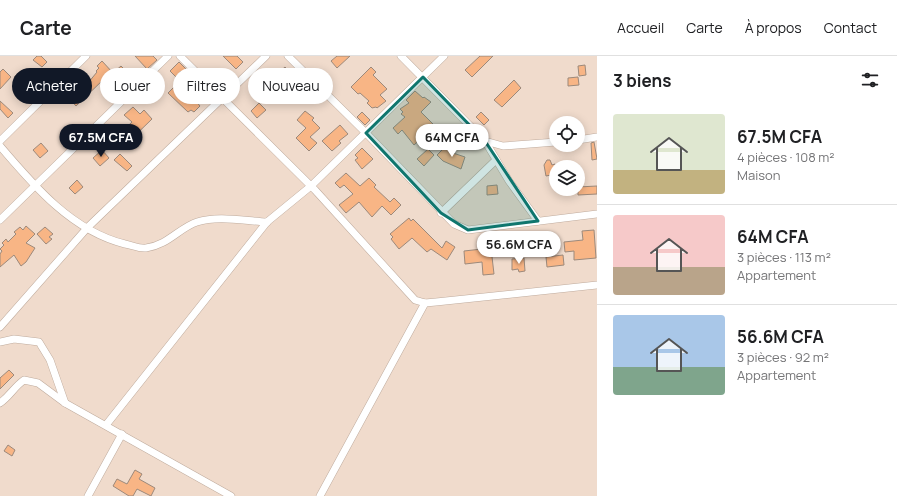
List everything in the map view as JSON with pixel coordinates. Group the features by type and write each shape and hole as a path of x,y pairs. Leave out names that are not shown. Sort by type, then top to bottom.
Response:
{"street":[{"path":"0,141 86,56"},
{"path":"0,220 168,56"},
{"path":"180,56 192,68"},
{"path":"240,81 266,56"},
{"path":"288,56 366,133 454,224 468,230 538,220 597,214"},
{"path":"401,56 485,141 496,160 538,220"},
{"path":"106,425 267,222 311,186 444,56"},
{"path":"0,327 88,227 216,104"},
{"path":"228,104 311,186 415,300 425,303 597,284"},
{"path":"585,139 597,137"},
{"path":"485,141 503,146 549,143"},
{"path":"0,146 34,186 69,217 113,241 145,248 168,241 196,222 212,219 267,222"},
{"path":"442,213 496,160"},
{"path":"320,496 425,303"},
{"path":"0,342 14,339 39,342 50,360 65,403"},
{"path":"0,403 6,399 14,387 24,380 38,383 65,403 231,496"},
{"path":"88,496 122,434"}],"highlighted area":[{"path":"423,77 485,141 538,221 468,230 441,213 366,133"}],"building":[{"path":"37,56 41,56 47,62 42,67 33,60"},
{"path":"135,56 153,56 157,60 148,68 146,68"},
{"path":"223,56 237,56 243,62 235,68"},
{"path":"337,56 350,56 337,68 331,61"},
{"path":"480,56 493,56 472,77 465,70"},
{"path":"102,61 108,68 100,68 100,83 92,91 92,78 99,68 97,66"},
{"path":"179,62 185,68 173,68"},
{"path":"585,65 586,75 579,76 578,66"},
{"path":"371,67 376,72 373,75 387,89 380,95 386,101 377,108 372,108 367,103 369,101 360,93 358,94 351,87"},
{"path":"3,69 11,77 0,89 0,72"},
{"path":"578,77 579,85 568,86 568,78"},
{"path":"514,80 521,88 502,107 494,100"},
{"path":"173,88 173,98 168,93"},
{"path":"415,91 423,98 424,97 431,102 421,112 435,126 414,145 402,130 398,134 393,128 405,117 401,114 403,112 400,109 409,103 406,100"},
{"path":"0,101 13,113 8,118 0,109"},
{"path":"180,104 198,104 200,106 194,112 191,110 188,112"},
{"path":"258,104 266,110 257,118 251,111"},
{"path":"133,107 140,114 144,110 152,119 121,149 113,140 132,122 124,115"},
{"path":"305,111 314,118 312,120 320,128 310,137 317,143 309,151 296,138 306,128 297,120"},
{"path":"362,112 370,120 365,125 357,117"},
{"path":"481,112 489,120 484,125 476,117"},
{"path":"340,125 348,134 339,141 341,143 332,151 322,141"},
{"path":"459,132 464,137 459,144 453,137"},
{"path":"594,142 597,159 592,160 591,143"},
{"path":"41,143 48,151 40,158 33,150"},
{"path":"445,147 450,152 465,157 461,169 443,161 437,155"},
{"path":"362,148 373,159 362,169 355,160 358,158 355,155"},
{"path":"428,149 434,155 424,166 417,159"},
{"path":"102,150 109,158 100,166 93,158"},
{"path":"120,154 132,166 127,171 114,160"},
{"path":"547,160 549,160 549,175 546,176 544,165"},
{"path":"346,173 360,186 369,178 376,185 374,187 390,202 394,198 401,205 391,215 382,206 372,217 359,202 346,213 339,205 353,194 344,185 340,188 335,183"},
{"path":"77,180 83,187 75,194 69,188"},
{"path":"497,185 498,194 487,195 487,186"},
{"path":"597,186 597,194 585,195 585,187"},
{"path":"409,218 411,221 413,219 442,248 446,241 455,247 447,260 431,249 427,252 412,238 399,249 391,239 393,237 390,234"},
{"path":"26,226 35,234 26,243 35,248 26,262 21,266 14,255 0,267 0,254 2,251 0,249 4,245 2,243 6,239 8,242 16,234 14,232 20,227 23,230"},
{"path":"45,227 53,234 49,237 52,239 46,244 37,234"},
{"path":"594,230 596,258 574,260 574,251 565,252 564,242 583,240 582,231"},
{"path":"543,239 545,252 535,252 534,240"},
{"path":"491,248 494,274 483,275 482,262 465,264 464,251"},
{"path":"563,255 564,265 547,267 546,257"},
{"path":"524,258 525,271 519,272 518,269 512,270 512,259"},
{"path":"9,370 14,375 0,389 0,378"},
{"path":"8,445 15,450 12,456 4,451"},
{"path":"135,470 142,474 139,479 155,488 151,496 137,489 133,496 129,496 113,486 117,479 127,484"}]}
